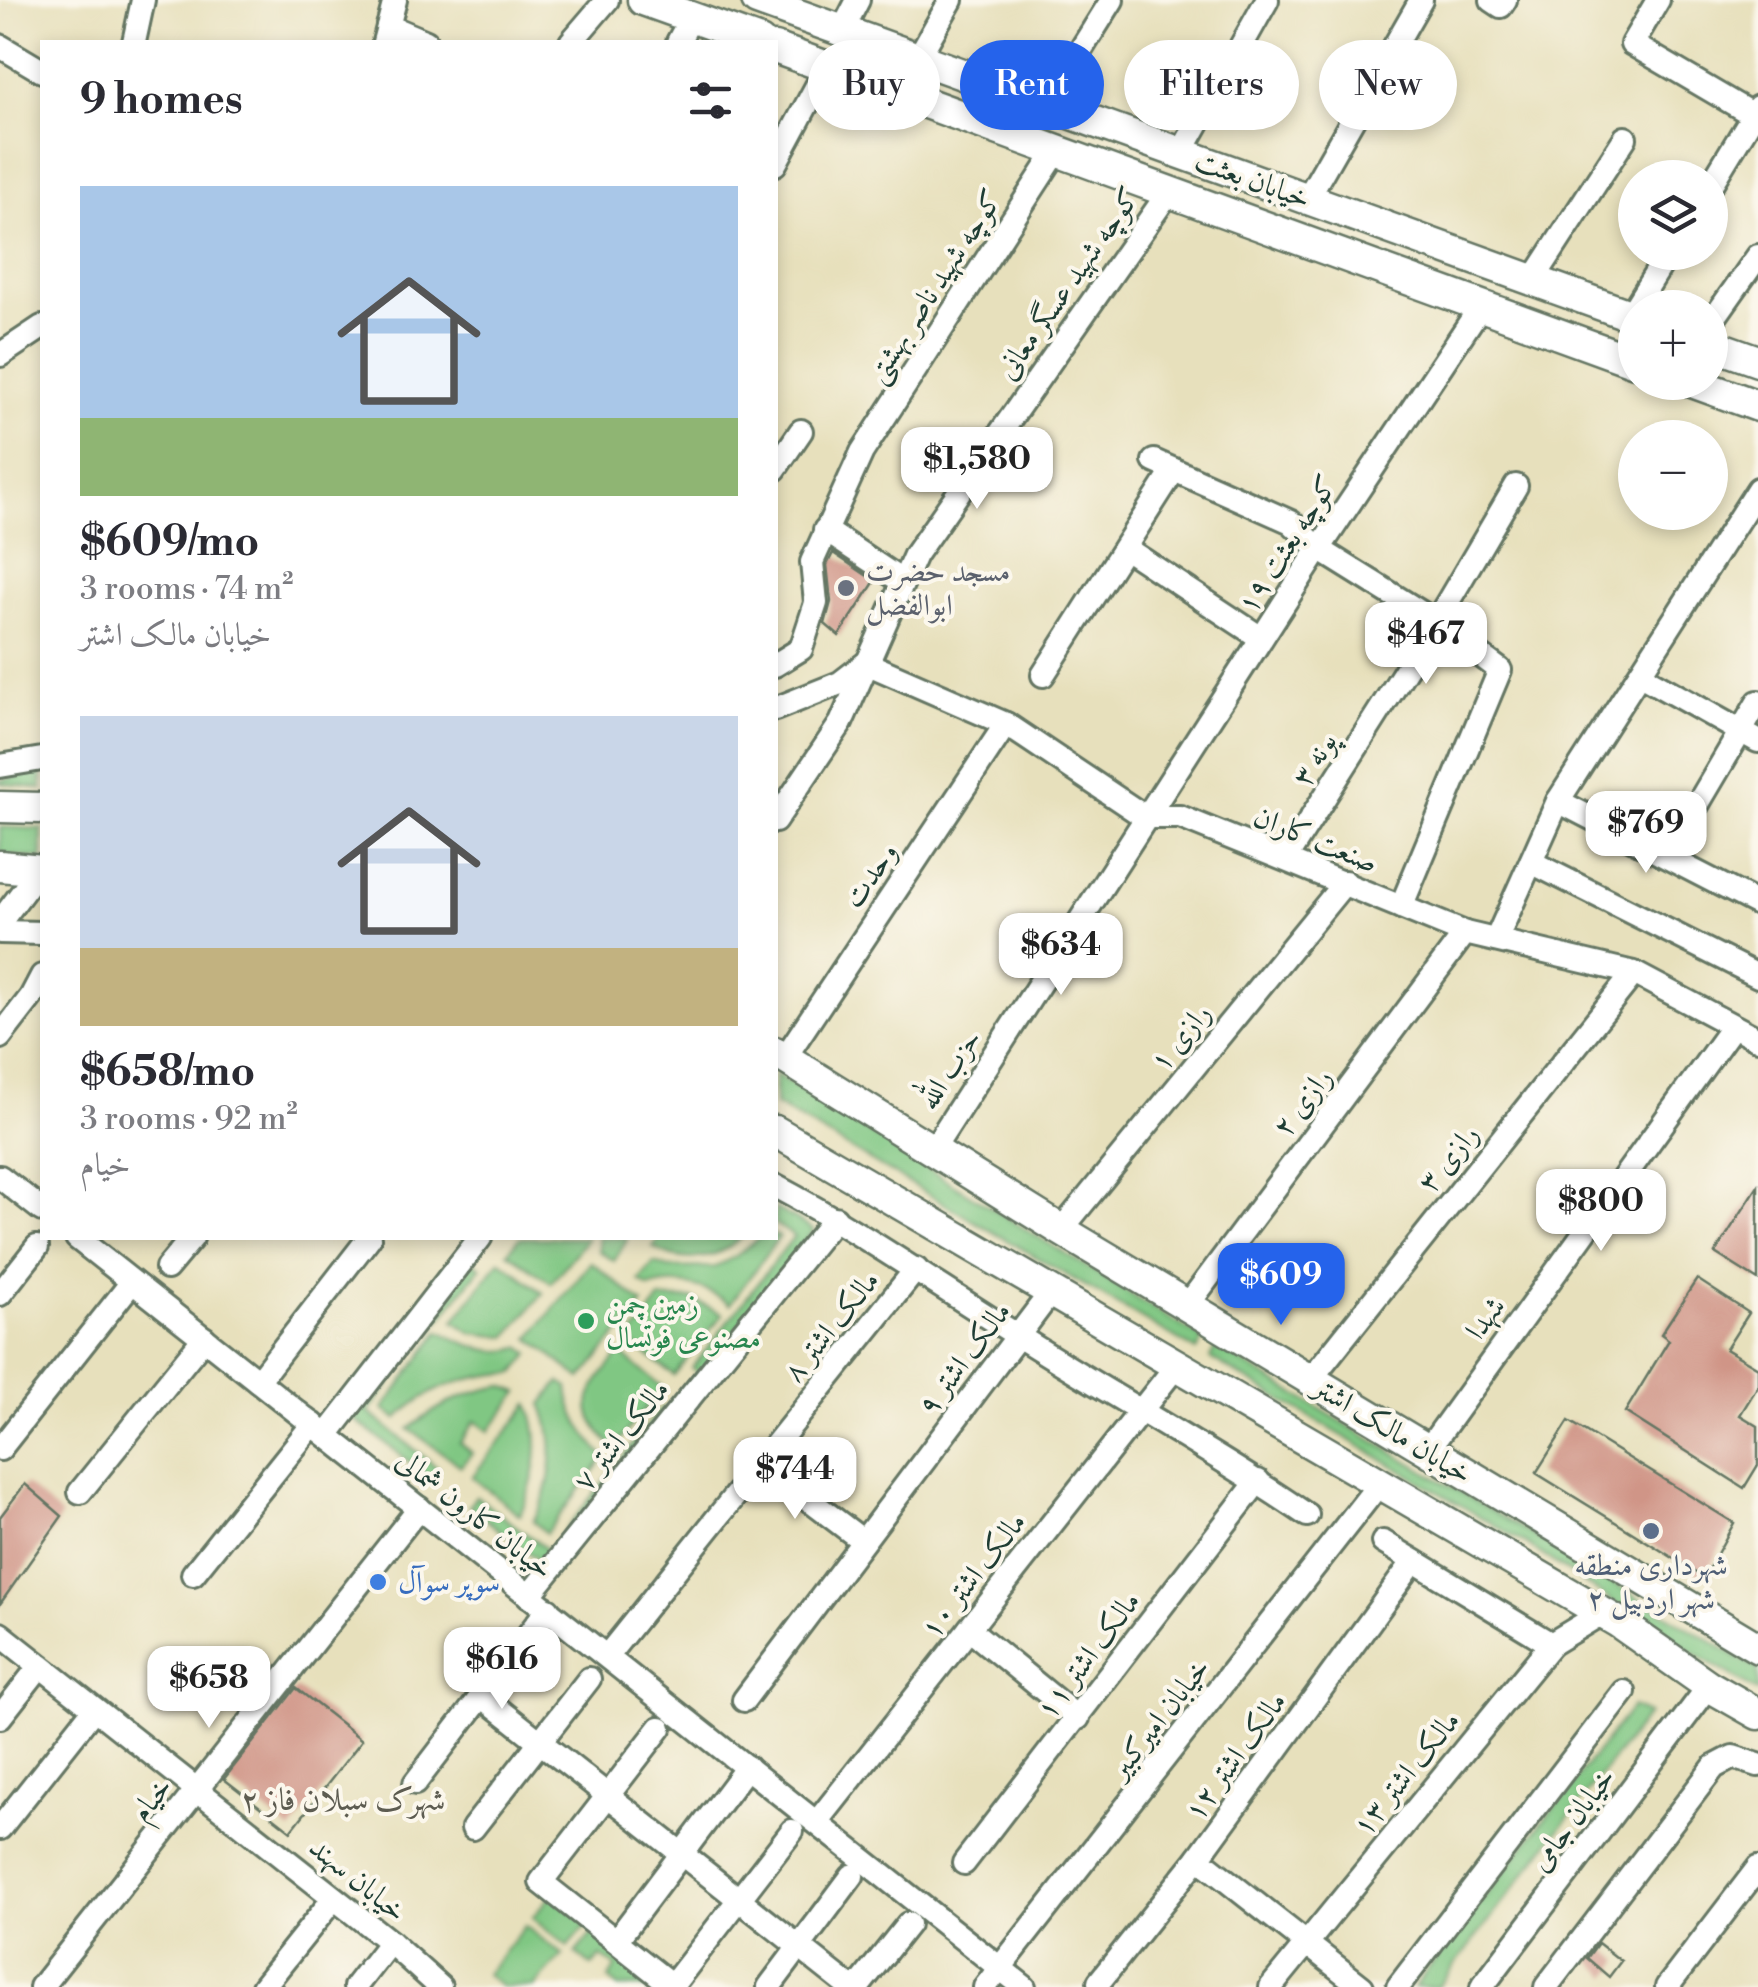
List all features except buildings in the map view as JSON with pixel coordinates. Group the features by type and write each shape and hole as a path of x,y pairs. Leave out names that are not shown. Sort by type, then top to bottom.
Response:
{"main road":[{"path":"643,0 685,30 748,40"},
{"name":"خیابان بعثت","path":"757,0 867,40"},
{"path":"838,40 842,31"},
{"name":"خیابان بعثت","path":"778,49 808,60"},
{"name":"خیابان بعثت","path":"940,108 1618,356"},
{"name":"خیابان بعثت","path":"1104,125 1618,311"},
{"path":"1346,256 1365,219"},
{"path":"1728,350 1758,361"},
{"path":"1728,395 1758,406"},
{"path":"0,807 40,808"},
{"path":"0,866 40,870"},
{"name":"خیابان مالک اشتر","path":"780,1055 1061,1230 1758,1648"},
{"name":"خیابان مالک اشتر","path":"778,1133 1602,1613 1709,1686 1758,1714"},
{"path":"1184,1369 1222,1326"}],"street":[{"path":"134,40 143,0"},
{"path":"396,0 386,34 416,40"},
{"path":"573,40 606,0"},
{"path":"842,31 858,0"},
{"path":"928,40 951,0"},
{"path":"1087,40 1112,0"},
{"path":"1181,153 1267,0"},
{"path":"1308,198 1420,0"},
{"path":"1492,0 1501,6 1505,0"},
{"path":"1658,0 1632,44 1756,111 1726,160"},
{"path":"0,46 40,70"},
{"path":"778,158 808,101"},
{"path":"1534,280 1625,138"},
{"name":"کوچه شهید ناصر بهشتی","path":"778,663 802,649 816,603 812,562 862,452 1057,151"},
{"name":"کوچه شهید عسگر معانی","path":"778,817 841,723 914,555 1169,192"},
{"path":"1728,298 1758,256"},
{"name":"کوچه بعثت ۱۹","path":"1145,816 1481,306"},
{"path":"0,355 40,328"},
{"path":"778,463 800,430"},
{"path":"1043,675 1125,548 1164,466 1291,522 1319,549 1436,622 1500,670 1400,907"},
{"name":"پونه ۳","path":"1286,858 1436,622 1516,486"},
{"path":"1496,940 1558,802 1758,489"},
{"path":"825,530 903,582"},
{"path":"1125,548 1261,638"},
{"path":"778,708 840,683 866,663"},
{"name":"صنعت کاران","path":"866,663 1006,724 1145,816 1180,817 1464,934 1634,973 1758,1039"},
{"path":"1640,675 1749,736"},
{"path":"1689,819 1749,736 1758,702"},
{"name":"وحدت","path":"780,1055 1006,724"},
{"path":"0,766 40,759"},
{"path":"1558,802 1758,904"},
{"name":"حزب الله","path":"932,1151 1145,816"},
{"path":"1531,862 1758,976"},
{"path":"0,922 40,871"},
{"name":"رازی ۱","path":"1061,1230 1345,882"},
{"path":"0,932 40,933"},
{"name":"رازی ۲","path":"1187,1306 1464,934"},
{"name":"رازی ۳","path":"1310,1380 1634,973"},
{"path":"0,1037 37,1002"},
{"name":"شهدا","path":"1427,1451 1732,1026"},
{"path":"0,1177 40,1206"},
{"path":"778,1188 835,1218 1307,1515"},
{"name":"مالک اشتر ۷","path":"415,1783 482,1696 539,1603 835,1218"},
{"name":"خیابان کارون شمالی","path":"80,1240 1024,1987"},
{"path":"167,1268 190,1240"},
{"path":"258,1380 367,1240"},
{"path":"193,1574 320,1430 478,1240"},
{"path":"0,1294 37,1247"},
{"name":"مالک اشتر ۸","path":"607,1656 916,1269"},
{"path":"0,1449 132,1282"},
{"name":"مالک اشتر ۹","path":"744,1700 1051,1292"},
{"path":"80,1492 204,1338"},
{"name":"مالک اشتر ۱۰","path":"817,1822 1142,1409 1184,1369"},
{"path":"759,1462 863,1540"},
{"name":"مالک اشتر ۱۱","path":"964,1863 1258,1481"},
{"name":"خیابان امیرکبیر","path":"985,1987 1379,1484"},
{"name":"خیام","path":"41,1987 419,1508"},
{"path":"1383,1542 1551,1644"},
{"name":"مالک اشتر ۱۲","path":"1099,1982 1198,1858 1414,1561"},
{"name":"مالک اشتر ۱۳","path":"1271,1987 1551,1644 1602,1613"},
{"path":"968,1630 1078,1718"},
{"name":"خیابان سهند","path":"0,1634 390,1942 440,1987"},
{"path":"0,1717 40,1666"},
{"path":"473,1828 589,1679"},
{"name":"خیابان جامی","path":"1482,1987 1709,1686"},
{"path":"1398,1987 1624,1692"},
{"path":"482,1696 850,1987"},
{"path":"0,1828 94,1708"},
{"path":"660,1728 541,1882 616,1942 673,1986 792,1831"},
{"path":"1546,1987 1714,1767 1733,1757 1758,1765"},
{"path":"616,1942 747,1766"},
{"path":"1198,1858 1362,1987"},
{"path":"1674,1984 1758,1868"},
{"path":"769,1987 852,1876"},
{"path":"263,1987 334,1898"},
{"path":"858,1987 908,1924"},
{"path":"355,1987 390,1942"}],"green space":[{"path":"40,771 40,789 0,783"},
{"path":"0,827 40,829 40,859 0,854"},
{"path":"778,1076 1203,1339 1197,1351 778,1107"},
{"path":"778,1210 814,1230 701,1375 692,1368 794,1236 778,1226"},
{"path":"517,1240 586,1240 551,1283 508,1252"},
{"path":"598,1240 627,1240 614,1261 599,1251"},
{"path":"658,1240 738,1240 698,1258 675,1257 653,1247"},
{"path":"756,1240 777,1240 730,1304 691,1286 649,1288 639,1281 654,1263 669,1268 715,1267"},
{"path":"471,1260 481,1267 368,1412 439,1469 431,1478 350,1416"},
{"path":"500,1260 543,1293 507,1337 472,1333 454,1321"},
{"name":"زمین چمن مصنوعی فوتسال","path":"591,1262 643,1304 581,1379 530,1338"},
{"path":"660,1299 692,1299 723,1314 674,1375 628,1341"},
{"path":"440,1331 480,1348 501,1351 521,1347 530,1354 515,1373 451,1384 422,1398 397,1419 383,1409"},
{"path":"1216,1347 1758,1669 1758,1692 1649,1626 1523,1542 1210,1358"},
{"path":"620,1353 662,1387 614,1448 601,1434 589,1410 593,1389"},
{"path":"560,1382 568,1387 580,1425 605,1457 546,1533 533,1521 545,1494 551,1464 550,1433 542,1404"},
{"path":"503,1386 519,1392 489,1431 475,1421 460,1443 472,1453 461,1466 409,1429 453,1401"},
{"path":"529,1404 536,1432 536,1460 520,1515 472,1477"},
{"path":"662,1407 670,1414 549,1569 469,1506 476,1496 549,1551"},
{"path":"1632,1707 1648,1714 1438,1987 1414,1987"},
{"path":"551,1895 588,1924 568,1947 532,1918"},
{"path":"525,1926 563,1955 534,1987 502,1987 486,1974"},
{"path":"596,1929 663,1987 619,1987 609,1979 616,1967 601,1957 592,1966 576,1953"}],"place":[{"name":"مسجد حضرت ابوالفضل","path":"846,588"},
{"name":"زمین چمن مصنوعی فوتسال","path":"586,1321"},
{"name":"شهرداری منطقه ۲ شهر اردبیل","path":"1651,1531"},
{"name":"سوپر سوآل","path":"378,1582"}],"district":[{"name":"شهرک سبلان فاز ۲","path":"343,1799"}]}
